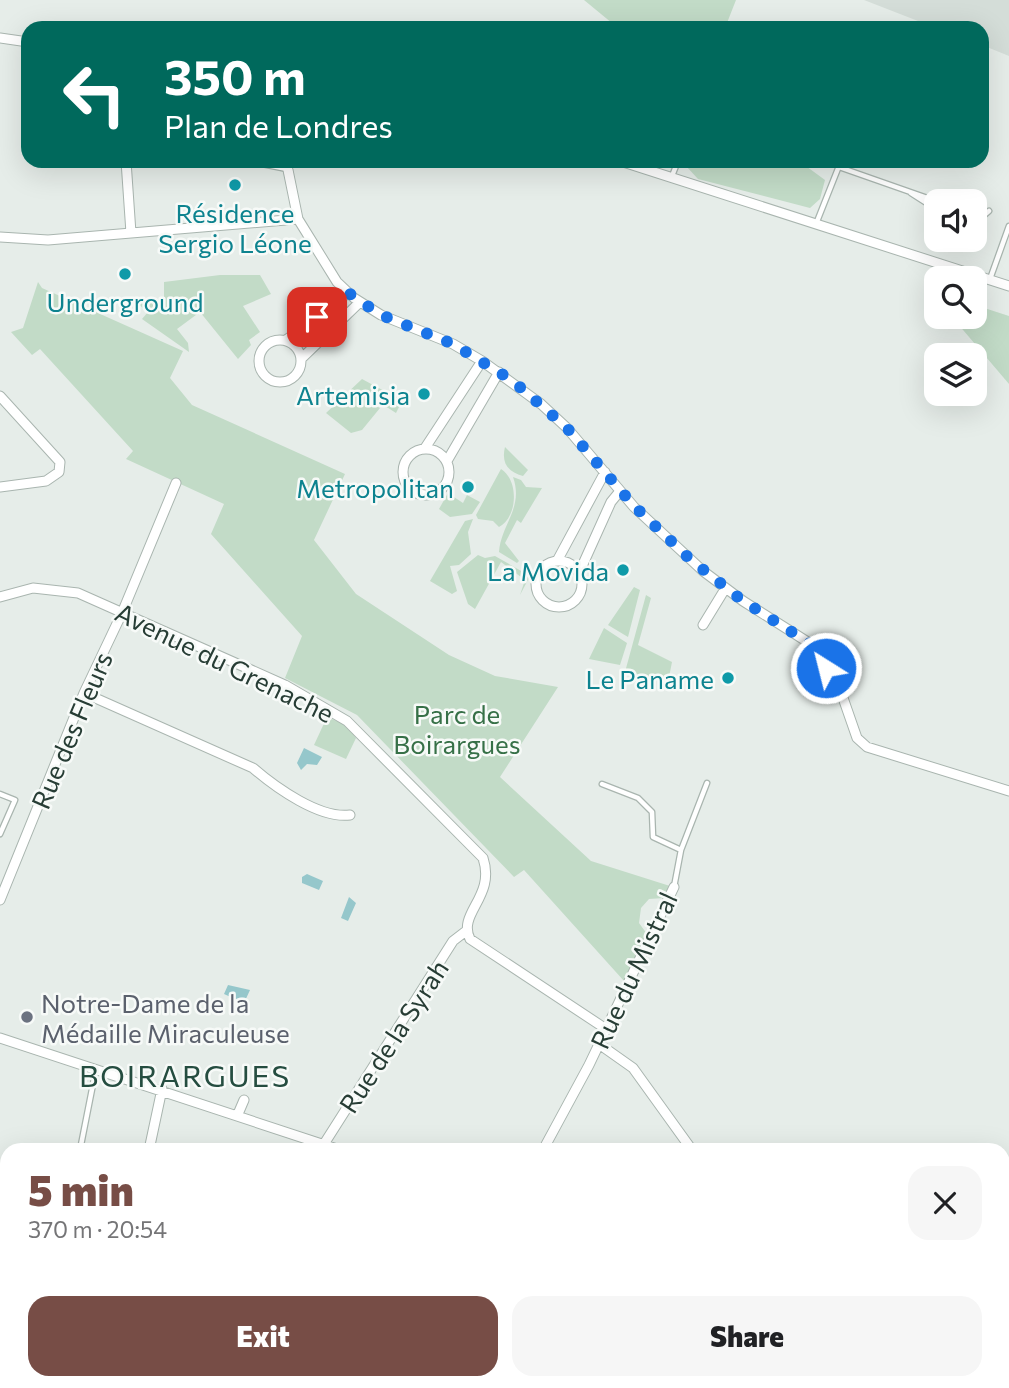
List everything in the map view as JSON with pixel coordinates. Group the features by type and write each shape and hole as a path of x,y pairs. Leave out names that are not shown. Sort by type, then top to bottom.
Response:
{"street":[{"path":"0,38 21,41"},
{"path":"126,168 131,233"},
{"path":"641,168 1008,284"},
{"path":"288,170 298,219 321,259 347,292 360,302 482,361 567,428 620,491 691,560 726,589 814,646 842,695 854,732 867,747 1009,791"},
{"path":"0,237 32,241 298,219"},
{"path":"286,340 339,302 347,292"},
{"path":"302,358 360,302"},
{"path":"273,340 286,340 297,347 302,358 300,370 291,379 273,381 263,373 259,360 263,348 273,340"},
{"path":"425,448 482,361"},
{"path":"447,461 499,372"},
{"path":"0,396 60,462 59,472 46,481 0,487"},
{"path":"425,448 435,450 447,461 450,475 444,488 431,495 414,492 405,482 403,468 410,454 425,448"},
{"path":"557,561 569,564 579,573 582,585 573,603 561,608 549,605 537,591 536,578 542,568 557,561 605,472"},
{"name":"Rue des Fleurs","path":"0,901 84,693 122,613 176,483"},
{"path":"579,573 611,502 620,491"},
{"name":"Avenue du Grenache","path":"0,597 33,588 64,589 285,685 347,721 483,858 488,874 486,883 469,916 466,931"},
{"path":"703,625 726,589"},
{"path":"84,693 253,768 276,788 335,817 350,815"},
{"name":"Rue du Mistral","path":"547,1143 599,1044 674,887"},
{"path":"466,931 480,946 606,1029"},
{"name":"Rue de la Syrah","path":"325,1143 453,942 466,931"},
{"path":"0,1038 321,1143"},
{"path":"599,1044 633,1068 687,1143"},
{"path":"150,1143 162,1089"},
{"path":"238,1114 244,1100"}],"lane":[{"path":"279,168 288,170"},
{"path":"671,178 675,168"},
{"path":"816,225 838,168"},
{"path":"850,168 924,196"},
{"path":"908,190 924,203"},
{"path":"989,280 1009,226"},
{"name":"Rue du Mistral","path":"674,887 681,850 707,783"},
{"path":"603,784 638,798 652,811 653,837 681,850"},
{"path":"0,794 15,800 0,834"},
{"path":"81,1143 96,1069"}],"shaded area":[{"path":"864,0 1009,0 1009,56 989,48 989,21 918,21"}],"green space":[{"path":"584,0 736,0 728,21 610,21"},
{"path":"688,168 809,168 825,180 820,199 810,208 698,179"},
{"path":"220,275 260,275 271,294 243,306 260,332 249,340 251,345 238,359 200,312 177,329 188,343 189,352 142,319 148,312 138,304 164,299 164,282"},
{"name":"Parc de Boirargues","path":"38,282 42,288 183,351 170,378 192,405 345,474 314,540 356,594 449,655 495,676 558,687 500,777 591,861 670,886 664,898 649,899 641,908 639,923 647,934 624,981 524,870 514,877 357,715 285,678 302,636 211,534 224,504 126,459 133,451 40,349 32,355 11,332 23,328"},
{"path":"987,309 1009,316 1009,384 987,358 987,343 974,343 962,329 987,329"},
{"path":"362,379 388,393 385,398 379,395 374,405 380,408 362,430 351,433 326,413"},
{"path":"393,391 404,397 396,413 385,406"},
{"path":"505,447 528,470 523,476 507,466 504,458"},
{"path":"501,469 511,481 514,498 510,515 499,527 493,521 478,519 476,515"},
{"path":"513,477 521,480 526,487 542,488 521,523 517,520 505,543 519,561 517,563 499,552 516,498"},
{"path":"448,493 463,503 467,495 480,502 472,514 450,517 439,509"},
{"path":"473,519 468,532 471,554 459,565 450,566 457,591 452,594 430,581 465,521"},
{"path":"478,555 485,558 495,556 530,576 520,595 525,580 501,562 475,609 468,604 457,572"},
{"path":"634,587 640,590 628,637 608,625"},
{"path":"646,595 651,598 638,645 672,662 668,682 625,672"},
{"path":"604,628 627,643 620,665 589,659"},
{"path":"327,717 346,725 356,738 346,759 314,745"}],"water":[{"path":"304,748 322,757 317,765 307,764 301,770 297,763"},
{"path":"307,874 323,881 319,890 302,883 302,877"},
{"path":"349,897 356,903 348,921 341,918"},
{"path":"228,985 250,990 244,1003 224,994"}],"place":[{"name":"Résidence Sergio Léone","path":"235,185"},
{"name":"Underground","path":"125,274"},
{"name":"Artemisia","path":"424,394"},
{"name":"Metropolitan","path":"468,487"},
{"name":"La Movida","path":"623,570"},
{"name":"Le Paname","path":"728,678"},
{"name":"Notre-Dame de la Médaille Miraculeuse","path":"27,1017"}],"district":[{"name":"BOIRARGUES","path":"185,1074"}],"route":[{"path":"317,317 339,302 347,292 381,315 453,344 513,381 567,428 634,506 691,560 743,601 814,646 822,656 826,668"}]}
